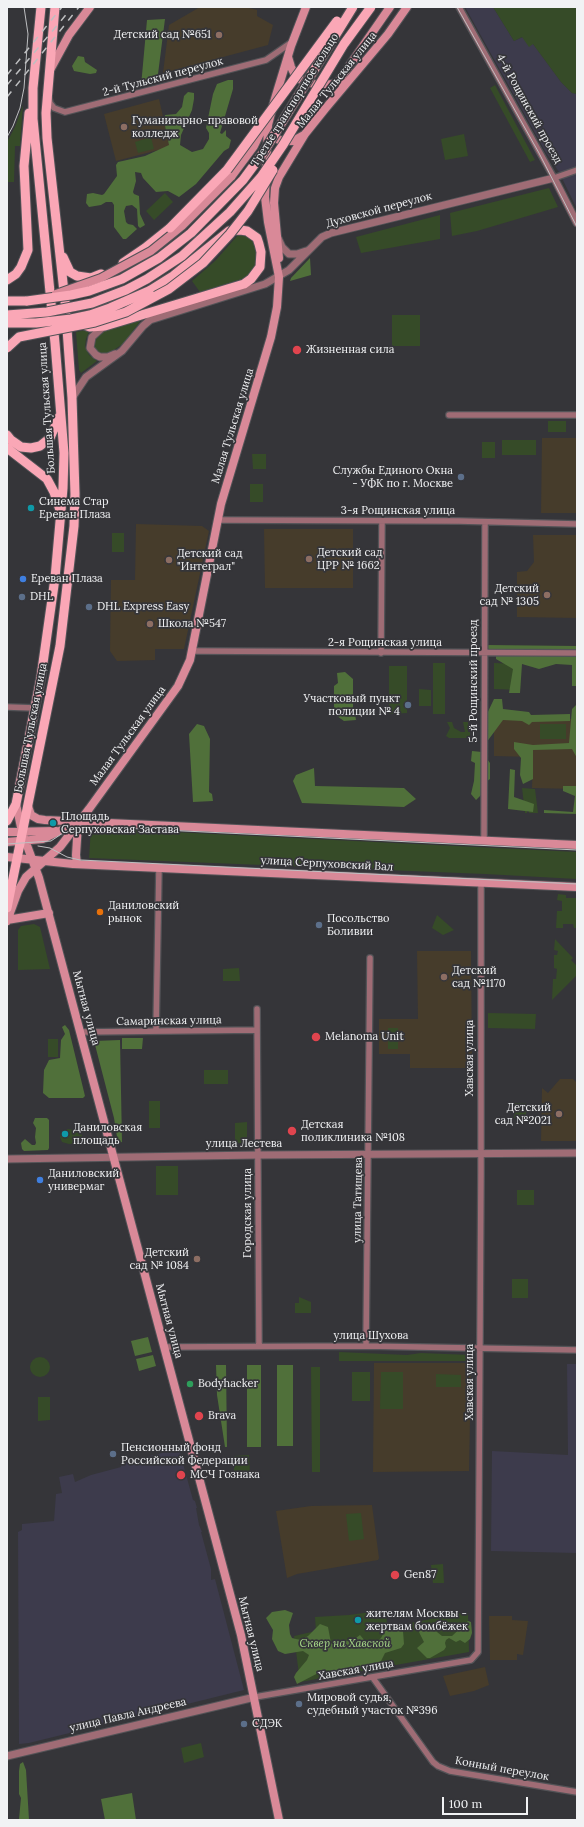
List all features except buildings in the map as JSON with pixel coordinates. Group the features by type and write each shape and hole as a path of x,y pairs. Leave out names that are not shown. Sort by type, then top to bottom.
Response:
{"main road":[{"name":"Большая Тульская улица","path":"7,820 16,804 35,708 49,628 62,515 64,453 44,227 34,142 33,88 41,7"},
{"path":"49,72 69,35 90,7"},
{"name":"Малая Тульская улица","path":"279,277 268,222 265,197 268,125 292,42 306,7"},
{"path":"60,247 64,262 70,272 82,278 91,278 121,264 145,248 170,228 227,170 348,7"},
{"name":"Третье транспортное кольцо","path":"7,301 27,301 71,296 122,279 159,258 191,233 243,180 263,152 352,7"},
{"name":"Третье транспортное кольцо","path":"7,315 48,312 92,303 126,290 165,268 198,242 246,195 262,177 344,44 371,7"},
{"path":"288,55 290,67 301,80 317,85 338,82 343,77 390,7"},
{"name":"Малая Тульская улица","path":"78,821 178,686 186,671 193,651 218,520 274,327 279,277 278,237 275,217 275,188 279,177 306,134 388,34 407,7"},
{"name":"Большая Тульская улица","path":"28,806 60,646 71,557 75,494 72,398 65,301 47,138 46,113 55,9"},
{"path":"7,280 16,274 24,263 29,243 24,166 27,123 33,88"},
{"path":"7,348 19,337 95,322 126,312 169,289 188,275 218,248 248,212 292,140 313,96"},
{"path":"27,301 86,284 125,266 150,251 182,226 231,177 254,146 262,133 274,102"},
{"path":"268,125 270,133 280,140 293,141 306,134"},
{"path":"7,323 36,323 71,319 90,315 110,308 150,291 173,276 229,231 247,231 256,238 259,244 261,252 260,267 251,279 244,284 105,326 90,327 82,324 75,319 65,301"},
{"path":"7,435 21,447 31,448 44,444 50,438 60,413"},
{"path":"7,448 47,479 54,492 62,515"},
{"path":"16,804 22,838"},
{"path":"28,806 31,815 38,819 577,845"},
{"path":"7,908 28,806"},
{"path":"7,842 63,830 78,821"},
{"path":"7,920 22,883 36,868 60,847 78,821"},
{"path":"7,857 77,864 76,831 78,821"},
{"path":"7,832 22,838"},
{"name":"Мытная улица","path":"22,838 36,868 49,913 241,1635 255,1697 279,1820"},
{"name":"улица Серпуховский Вал","path":"77,864 577,887"},
{"path":"7,920 49,913"}],"street":[{"name":"4-й Рощинский проезд","path":"459,7 554,178 577,224"},
{"name":"2-й Тульский переулок","path":"48,89 50,103 54,108 65,112 266,60 292,42"},
{"name":"Духовской переулок","path":"72,398 86,378 122,351 150,320 251,289 279,277 290,270 322,237 331,233 554,178 577,170"},
{"path":"278,237 282,247 289,254 297,254 310,249"},
{"path":"105,326 98,329 92,337 90,343 92,352 104,358 122,351"},
{"path":"449,415 577,415"},
{"name":"3-я Рощинская улица","path":"218,520 577,524"},
{"path":"381,653 382,521"},
{"name":"5-й Рощинский проезд","path":"484,841 485,522"},
{"name":"2-я Рощинская улица","path":"193,651 577,653"},
{"path":"7,706 35,708"},
{"path":"156,1031 159,868"},
{"name":"Хавская улица","path":"255,1697 471,1660 478,1652 481,882"},
{"name":"улица Татищева","path":"366,1346 370,958"},
{"name":"Городская улица","path":"257,1009 259,1346"},
{"name":"Самаринская улица","path":"81,1032 257,1030"},
{"name":"улица Лестева","path":"7,1159 577,1152"},
{"name":"улица Шухова","path":"164,1347 366,1346 577,1350"},
{"name":"Конный переулок","path":"373,1678 433,1762 438,1766 450,1771 577,1792"},
{"name":"улица Павла Андреева","path":"7,1756 255,1697"}],"shaded area":[{"name":"Детский сад №651","path":"200,7 245,7 257,10 257,16 273,25 268,45 163,73 169,25"},
{"path":"465,7 493,7 514,41 523,37 533,44 561,82 572,93 577,94 577,209 559,172 545,151"},
{"path":"159,99 170,147 116,161 104,114"},
{"path":"542,438 577,438 577,513 541,513"},
{"name":"Школа №547","path":"136,524 202,526 209,531 184,649 155,649 155,660 117,661 110,651 111,580 135,580"},
{"name":"Детский сад ЦРР № 1662","path":"264,529 353,529 353,588 265,588"},
{"name":"Детский сад № 1305","path":"533,535 577,535 577,618 517,617 517,572 527,571 534,562"},
{"path":"494,712 527,719 577,719 577,789 532,788 533,757 494,756"},
{"path":"417,951 471,951 472,1068 410,1068 410,1054 379,1054 379,1019 418,1019"},
{"name":"Детский сад №2021","path":"560,1079 573,1079 577,1083 577,1141 541,1141 542,1088 548,1093"},
{"path":"374,1363 471,1363 469,1471 373,1472"},
{"path":"567,1364 577,1364 577,1553 491,1551 492,1451 568,1455"},
{"path":"179,1449 193,1500 195,1501 197,1508 199,1525 211,1569 211,1580 215,1579 244,1690 29,1743 19,1744 18,1532 22,1530 22,1524 54,1521 56,1494 62,1493 59,1477 73,1474 75,1482 91,1475 121,1467 120,1463"},
{"path":"372,1505 379,1558 378,1560 297,1574 287,1578 276,1511 311,1506"},
{"path":"489,1616 512,1616 512,1620 528,1621 523,1655 517,1654 517,1660 490,1660"},
{"path":"485,1667 489,1685 474,1691 450,1696 443,1676"}],"green space":[{"path":"493,7 577,7 577,94 572,93 561,82 533,44 529,47 522,37 514,41"},
{"path":"165,19 157,82 141,86 147,20"},
{"path":"78,56 84,57 85,62 97,70 96,73 90,74 74,71 72,66"},
{"path":"228,80 233,80 233,89 220,133 222,134 226,130 226,136 231,140 229,148 224,151 196,184 179,197 168,191 156,192 143,178 141,173 135,172 136,181 133,192 139,196 140,214 145,225 140,228 138,226 137,209 132,205 126,206 124,211 126,222 133,225 137,229 126,239 123,239 114,227 114,205 112,202 106,202 101,205 89,207 86,203 87,194 104,194 117,176 116,165 118,162 145,156 169,145 164,121 165,115 176,114 182,107 184,96 188,92 194,93 194,99 192,110 181,135 180,145 192,152 203,149 209,139 209,133 206,128 213,94 217,84"},
{"path":"495,85 535,160 530,162 490,88"},
{"path":"23,105 20,146 15,146 14,182 7,182 7,142 15,127"},
{"path":"464,134 468,156 445,160 441,139"},
{"path":"151,137 154,149 138,153 135,142"},
{"path":"549,188 558,207 477,231 452,236 450,213"},
{"path":"165,193 173,202 154,220 146,211"},
{"path":"440,215 440,239 361,253 356,237"},
{"path":"239,234 252,239 256,244 258,264 248,277 200,292 192,281 215,261"},
{"path":"310,258 311,275 290,281 291,278"},
{"path":"392,315 420,315 420,346 392,346"},
{"path":"141,320 124,343 111,352 103,355 96,351 93,346 94,339 103,331"},
{"path":"90,329 85,347 89,355 97,361 81,373 79,370 76,332"},
{"path":"548,421 566,421 566,432 548,432"},
{"path":"502,440 536,440 536,455 502,455"},
{"path":"482,442 495,442 495,458 482,458"},
{"path":"252,454 266,454 266,469 253,469"},
{"path":"250,484 263,484 263,502 250,502"},
{"path":"112,533 124,533 124,552 112,552"},
{"path":"487,645 577,646 577,651 489,651"},
{"path":"496,655 577,655 577,686 572,686 572,665 556,664 539,669 522,664 520,693 509,693 513,669 496,659"},
{"path":"433,663 445,663 445,714 433,714"},
{"path":"494,663 521,664 520,690 494,689"},
{"path":"389,666 407,666 407,713 389,714"},
{"path":"345,672 353,679 353,714 355,714 356,720 344,721 334,714 334,686 338,683 337,673"},
{"path":"419,689 431,690 431,706 419,706"},
{"path":"494,699 502,699 503,709 529,712 531,715 570,714 570,721 532,722 529,725 522,721 503,720 486,743 485,718"},
{"path":"577,704 577,758 572,749 533,750 533,779 523,784 520,775 521,758 514,749 514,742 533,745 569,743 572,709"},
{"path":"447,722 452,722 454,728 461,732 465,732 463,722 468,722 468,732 470,732 470,738 449,738 446,736 450,728"},
{"path":"197,724 204,726 210,739 209,792 212,794 213,801 193,802 189,734"},
{"path":"540,724 566,724 566,739 540,739"},
{"path":"472,751 482,752 490,763 490,779 486,782 482,794 476,800 471,794 474,781 475,763 471,761"},
{"path":"314,768 315,786 404,788 416,799 404,807 302,803 293,781 296,775"},
{"path":"510,769 515,770 514,797 534,804 533,812 508,809"},
{"path":"563,786 577,786 577,814 544,813 544,810 573,812 575,796 563,791"},
{"path":"522,788 535,789 538,813 529,813 529,809 527,809 527,813 525,813"},
{"path":"91,828 577,852 577,879 89,858"},
{"path":"558,894 566,895 566,898 576,898 577,895 577,928 574,928 573,924 563,924 563,928 556,928 557,911 562,911 562,901 557,900"},
{"path":"437,915 454,930 443,935 432,928"},
{"path":"34,924 40,927 50,969 18,970 18,930 21,926"},
{"path":"555,939 573,958 571,960 577,966 577,975 552,1000 553,979 556,979 557,969 554,968 554,955 557,955 558,951 554,950"},
{"path":"239,968 240,981 223,981 223,969"},
{"path":"488,1013 536,1014 535,1029 488,1028"},
{"path":"65,1025 69,1030 85,1096 83,1098 49,1098 43,1093 44,1070 49,1060 60,1058 61,1040 65,1034 62,1027"},
{"path":"388,1028 398,1028 398,1049 388,1049"},
{"path":"122,1038 143,1038 142,1049 122,1049"},
{"path":"48,1039 58,1039 58,1057 48,1057"},
{"path":"120,1040 122,1142 118,1143 114,1118 94,1041"},
{"path":"204,1070 228,1070 228,1084 204,1084"},
{"path":"149,1101 160,1101 160,1128 149,1128"},
{"path":"514,1103 526,1103 526,1118 514,1118"},
{"path":"35,1118 47,1118 49,1120 49,1148 48,1150 24,1151 21,1143 25,1139 32,1145 35,1145 36,1143 36,1128 33,1123"},
{"path":"247,1122 247,1143 235,1143 235,1123"},
{"path":"68,1129 80,1131 83,1138 80,1143 69,1144 62,1142 60,1137 61,1132"},
{"path":"156,1166 178,1166 178,1195 156,1195"},
{"path":"517,1190 534,1190 534,1205 517,1205"},
{"path":"512,1279 528,1279 528,1298 512,1298"},
{"path":"299,1297 311,1302 311,1313 295,1313 295,1303 299,1303"},
{"path":"148,1337 152,1352 135,1356 131,1341"},
{"path":"339,1352 407,1355 421,1353 471,1355 471,1358 470,1361 339,1361"},
{"path":"153,1355 156,1366 139,1371 136,1359"},
{"path":"40,1357 47,1360 50,1367 47,1374 40,1377 33,1374 30,1367 33,1360"},
{"path":"216,1365 226,1365 227,1447 225,1447 217,1395"},
{"path":"247,1365 261,1365 261,1447 247,1447"},
{"path":"277,1365 293,1365 293,1446 277,1446"},
{"path":"311,1367 320,1367 320,1472 312,1472"},
{"path":"352,1372 370,1372 370,1401 352,1401"},
{"path":"381,1372 403,1372 403,1409 380,1409"},
{"path":"436,1374 461,1375 461,1387 436,1387"},
{"path":"38,1397 50,1397 50,1420 38,1421"},
{"path":"249,1455 250,1474 234,1475 234,1456"},
{"path":"361,1513 364,1539 349,1541 346,1514"},
{"path":"443,1564 444,1583 433,1583 431,1565"},
{"path":"285,1610 293,1613 289,1625 292,1638 301,1640 308,1636 320,1624 328,1627 331,1643 353,1640 360,1635 369,1643 378,1641 385,1631 393,1626 398,1626 402,1628 403,1631 404,1644 401,1648 385,1653 381,1661 374,1666 370,1665 347,1672 324,1670 297,1684 294,1677 309,1655 303,1651 285,1654 278,1651 272,1639 273,1630 266,1618 272,1612"},
{"name":"Сквер на Хавской","path":"386,1610 387,1625 389,1627 468,1612 469,1652 300,1682 294,1636 316,1631 315,1617 349,1615"},
{"path":"468,1621 471,1622 472,1633 470,1639 465,1643 460,1640 456,1642 449,1638 446,1640 446,1647 444,1650 430,1658 427,1658 417,1648 424,1642 419,1632 420,1628 432,1628 442,1636 452,1636"},
{"path":"201,1743 204,1757 184,1763 181,1748"},
{"path":"23,1762 26,1770 29,1820 19,1819 21,1798 19,1794 19,1771 20,1764"},
{"path":"132,1793 136,1820 105,1820 101,1799"}],"tram line":[{"path":"7,137 20,108 24,88 28,34 24,7"},
{"path":"457,7 539,153 577,227"},
{"path":"7,844 51,841 70,828 81,826 577,850"},
{"path":"38,846 50,848 67,857 80,860 577,884"}],"railway":[{"path":"7,75 62,7"},
{"path":"7,97 79,7"},
{"path":"7,85 70,10"}],"place":[{"name":"Детский сад №651","path":"219,35"},
{"name":"Гуманитарно-правовой колледж","path":"124,127"},
{"name":"Жизненная сила","path":"297,350"},
{"name":"Службы Единого Окна - УФК по г. Москве","path":"461,477"},
{"name":"Синема Стар Ереван Плаза","path":"31,508"},
{"name":"Детский сад ЦРР № 1662","path":"309,559"},
{"name":"Детский сад \"Интеграл\"","path":"169,560"},
{"name":"Ереван Плаза","path":"23,579"},
{"name":"Детский сад № 1305","path":"547,595"},
{"name":"DHL","path":"22,597"},
{"name":"DHL Express Easy","path":"89,607"},
{"name":"Школа №547","path":"150,624"},
{"name":"Участковый пункт полиции № 4","path":"408,705"},
{"name":"Площадь Серпуховская Застава","path":"53,823"},
{"name":"Даниловский рынок","path":"100,912"},
{"name":"Посольство Боливии","path":"319,925"},
{"name":"Детский сад №1170","path":"444,977"},
{"name":"Melanoma Unit","path":"316,1037"},
{"name":"Детский сад №2021","path":"559,1114"},
{"name":"Детская поликлиника №108","path":"292,1131"},
{"name":"Даниловская площадь","path":"65,1134"},
{"name":"Даниловский универмаг","path":"40,1180"},
{"name":"Детский сад № 1084","path":"197,1259"},
{"name":"Bodyhacker","path":"190,1384"},
{"name":"Brava","path":"199,1416"},
{"name":"Пенсионный фонд Российской Федерации","path":"113,1454"},
{"name":"МСЧ Гознака","path":"181,1475"},
{"name":"Gen87","path":"395,1575"},
{"name":"жителям Москвы - жертвам бомбёжек","path":"358,1620"},
{"name":"Мировой судья, судебный участок №396","path":"299,1704"},
{"name":"СДЭК","path":"244,1724"}]}
